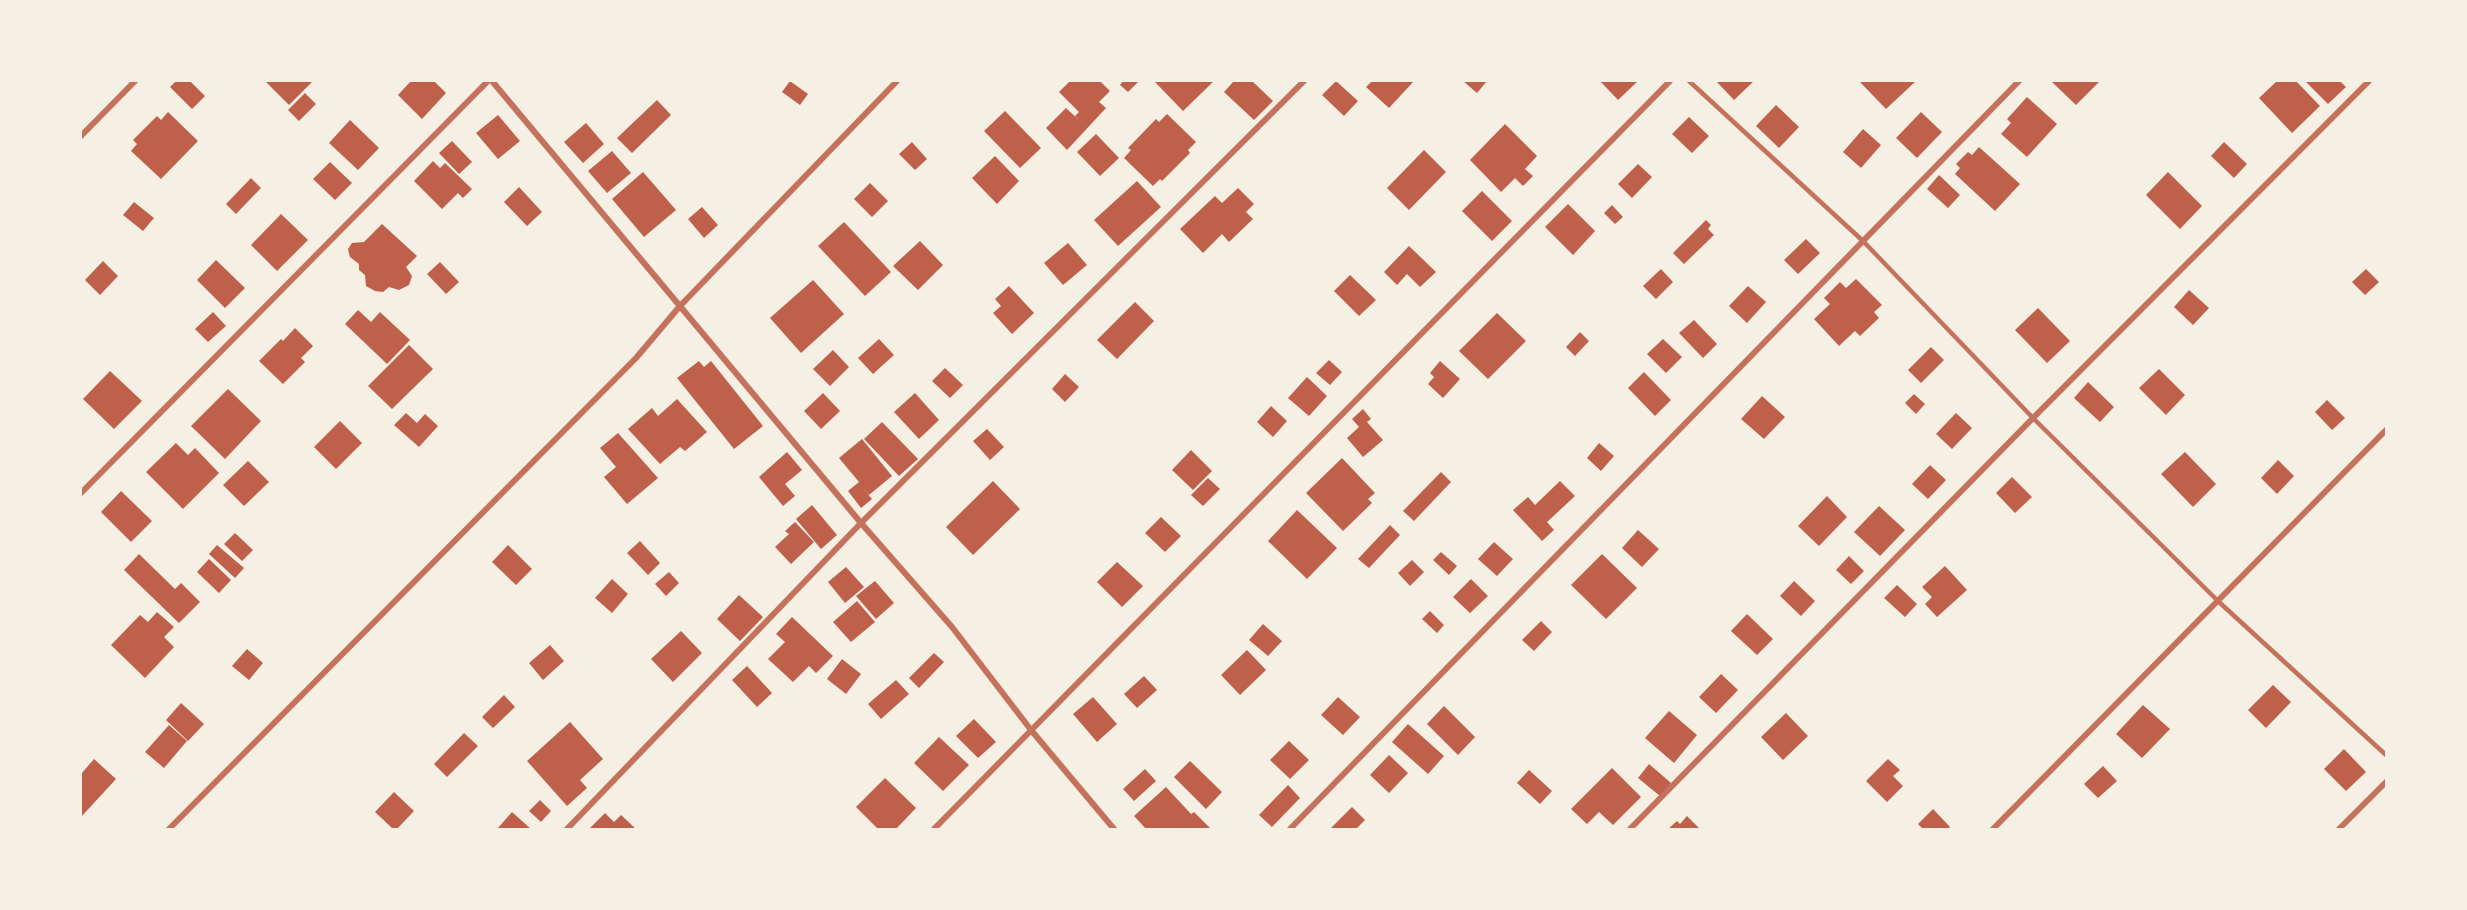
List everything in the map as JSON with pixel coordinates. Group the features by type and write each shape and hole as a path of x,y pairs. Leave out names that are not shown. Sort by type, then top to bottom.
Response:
{"street":[{"path":"81,136 135,81"},
{"path":"81,494 490,81 861,523 952,627 1031,730 1114,829"},
{"path":"169,829 636,358 680,306 897,81"},
{"path":"567,829 861,523 1304,81"},
{"path":"934,829 1670,81"},
{"path":"1290,829 2019,81"},
{"path":"1630,829 2033,418 2369,81"},
{"path":"1993,829 2386,430"},
{"path":"2338,829 2386,782"}],"lane":[{"path":"1689,81 1863,241 2033,418 2219,602 2386,755"}],"building":[{"path":"176,81 190,81 205,96 192,109 170,87"},
{"path":"265,81 313,81 289,105"},
{"path":"411,81 434,81 446,93 422,119 398,95"},
{"path":"790,81 808,94 800,105 782,92"},
{"path":"1070,81 1100,81 1110,91 1099,102 1106,108 1067,150 1046,128 1066,108 1081,122 1075,116 1079,112 1059,92"},
{"path":"1123,81 1139,81 1128,92 1120,85"},
{"path":"1154,81 1214,81 1183,111"},
{"path":"1234,81 1252,81 1273,101 1254,120 1224,92"},
{"path":"1336,81 1358,101 1344,116 1322,95"},
{"path":"1372,81 1414,81 1389,108 1366,87"},
{"path":"1463,81 1487,81 1477,93"},
{"path":"1600,81 1638,81 1618,100"},
{"path":"1716,81 1754,81 1734,100"},
{"path":"1859,81 1916,81 1886,109"},
{"path":"2051,81 2100,81 2076,105"},
{"path":"2277,81 2296,81 2320,106 2292,133 2259,98"},
{"path":"2305,81 2340,81 2346,87 2328,104"},
{"path":"305,93 316,104 299,121 288,110"},
{"path":"2027,97 2057,124 2027,157 2001,134 2011,123 2007,119"},
{"path":"657,100 671,115 632,153 617,138"},
{"path":"1776,105 1799,127 1779,148 1756,126"},
{"path":"1005,111 1041,148 1020,168 984,131"},
{"path":"168,112 198,141 161,179 131,151 137,144 133,140 157,116 161,120"},
{"path":"1921,112 1942,132 1917,158 1896,138"},
{"path":"1167,114 1196,142 1188,150 1190,153 1162,181 1160,179 1153,186 1124,158 1131,150 1128,148 1156,119 1159,122"},
{"path":"498,115 520,141 498,159 476,133"},
{"path":"1689,117 1709,136 1692,153 1672,134"},
{"path":"350,120 379,148 358,170 329,143"},
{"path":"586,123 604,144 583,163 564,142"},
{"path":"1505,124 1537,156 1525,169 1533,176 1523,186 1515,178 1501,192 1470,160"},
{"path":"1863,129 1881,145 1861,168 1843,152"},
{"path":"1096,134 1119,158 1100,176 1077,152"},
{"path":"452,141 472,162 459,174 439,153"},
{"path":"912,142 927,159 915,170 899,154"},
{"path":"2224,142 2247,164 2234,178 2211,156"},
{"path":"1979,147 2020,184 1995,211 1955,174 1960,168 1956,164 1968,152 1972,155"},
{"path":"1424,150 1446,172 1409,210 1387,188"},
{"path":"612,151 631,173 607,193 588,171"},
{"path":"995,156 1019,181 997,204 972,178"},
{"path":"433,161 440,168 445,163 472,189 463,198 458,193 442,209 414,181"},
{"path":"330,162 352,183 335,200 313,179"},
{"path":"1638,164 1652,177 1632,198 1618,184"},
{"path":"643,172 676,210 644,237 612,199"},
{"path":"2168,172 2202,206 2180,229 2146,195"},
{"path":"1939,175 1960,195 1948,208 1927,189"},
{"path":"251,178 261,188 236,214 226,204"},
{"path":"1137,181 1161,207 1118,246 1094,220"},
{"path":"870,183 888,201 872,217 854,199"},
{"path":"519,187 542,212 527,226 504,202"},
{"path":"1238,188 1254,204 1246,212 1253,219 1229,242 1222,234 1203,253 1180,229 1215,196 1222,203"},
{"path":"1482,191 1512,221 1492,241 1462,211"},
{"path":"134,202 154,218 143,231 123,215"},
{"path":"1568,204 1595,231 1573,255 1545,227"},
{"path":"1612,205 1623,217 1615,224 1604,213"},
{"path":"702,207 718,225 704,238 688,219"},
{"path":"281,214 308,240 277,271 251,245"},
{"path":"1706,220 1711,225 1708,229 1714,235 1684,264 1673,253"},
{"path":"844,222 891,272 865,296 818,246"},
{"path":"382,224 417,256 406,267 412,276 409,285 399,290 389,287 383,292 366,286 365,275 359,270 359,264 350,257 348,249 352,243 364,242"},
{"path":"1806,239 1820,253 1798,274 1784,260"},
{"path":"920,241 943,265 918,290 893,266"},
{"path":"1068,243 1087,265 1063,285 1044,263"},
{"path":"1409,246 1436,272 1420,287 1407,274 1397,285 1384,272"},
{"path":"216,260 245,288 225,308 197,280"},
{"path":"103,261 118,276 100,295 85,280"},
{"path":"440,262 459,282 446,294 427,274"},
{"path":"1661,269 1673,282 1656,299 1643,286"},
{"path":"2366,269 2379,282 2365,295 2352,282"},
{"path":"1350,275 1376,300 1359,316 1334,291"},
{"path":"1856,279 1882,305 1874,312 1879,318 1860,336 1855,331 1839,346 1814,319 1830,304 1824,298 1840,282 1846,288"},
{"path":"813,280 844,314 801,353 770,318"},
{"path":"1009,286 1034,313 1012,334 993,313 1001,306 995,299"},
{"path":"1748,286 1766,302 1747,323 1729,306"},
{"path":"2189,290 2209,308 2193,325 2174,307"},
{"path":"1135,302 1154,321 1117,359 1097,340"},
{"path":"2038,308 2070,341 2047,363 2015,330"},
{"path":"358,310 371,322 380,312 410,340 387,364 345,324"},
{"path":"213,312 226,326 208,342 195,329"},
{"path":"1497,313 1526,341 1488,379 1459,351"},
{"path":"1694,320 1717,344 1703,358 1679,333"},
{"path":"295,328 313,346 301,358 305,362 283,384 259,361"},
{"path":"1580,332 1589,341 1575,356 1566,347"},
{"path":"879,339 894,355 873,374 858,358"},
{"path":"1663,339 1682,357 1666,373 1647,354"},
{"path":"409,345 433,369 392,409 368,386"},
{"path":"1931,347 1944,360 1921,383 1908,370"},
{"path":"833,350 849,367 830,386 813,369"},
{"path":"1329,360 1342,372 1330,385 1316,373"},
{"path":"699,361 704,367 711,361 763,426 734,449 677,378"},
{"path":"1440,361 1460,379 1443,398 1428,384 1434,377 1430,373"},
{"path":"945,368 963,385 950,398 932,381"},
{"path":"2159,369 2185,395 2166,415 2139,388"},
{"path":"110,371 142,401 114,429 83,399"},
{"path":"1644,372 1671,400 1655,416 1628,388"},
{"path":"1065,374 1079,387 1065,402 1052,389"},
{"path":"1307,377 1327,396 1309,416 1288,398"},
{"path":"2088,382 2114,407 2100,422 2074,398"},
{"path":"228,389 261,421 225,459 191,426"},
{"path":"823,393 840,411 821,429 804,411"},
{"path":"915,393 939,420 919,439 894,412"},
{"path":"1914,394 1925,404 1916,414 1905,403"},
{"path":"1762,396 1785,417 1764,439 1741,419"},
{"path":"677,399 707,432 685,451 680,447 660,464 628,429 652,408 658,416"},
{"path":"2327,400 2345,418 2332,430 2315,412"},
{"path":"1271,406 1287,421 1273,437 1257,422"},
{"path":"1363,409 1371,419 1367,422 1383,440 1363,457 1347,438 1359,427 1352,419"},
{"path":"406,413 417,423 425,414 438,426 419,447 394,425"},
{"path":"1956,413 1972,428 1952,449 1936,434"},
{"path":"340,421 362,443 336,469 314,447"},
{"path":"882,422 918,459 899,476 864,439"},
{"path":"987,429 1004,447 990,460 973,441"},
{"path":"618,433 658,478 627,504 604,477 616,467 600,448"},
{"path":"862,439 892,476 869,495 862,487 872,499 861,508 848,491 859,482 839,458"},
{"path":"176,443 188,455 195,448 219,473 183,509 146,472"},
{"path":"1599,443 1614,456 1601,471 1587,458"},
{"path":"1191,450 1212,471 1193,490 1172,470"},
{"path":"787,452 802,470 785,484 795,496 783,506 759,477"},
{"path":"2185,452 2216,484 2193,507 2161,474"},
{"path":"1342,458 1375,493 1368,499 1372,503 1343,531 1306,493"},
{"path":"2278,460 2294,476 2277,494 2261,478"},
{"path":"248,461 269,482 244,506 223,485"},
{"path":"1930,465 1946,480 1928,499 1912,484"},
{"path":"1441,472 1451,482 1414,521 1403,511"},
{"path":"2012,477 2032,497 2015,513 1996,493"},
{"path":"1208,478 1220,489 1203,506 1191,495"},
{"path":"993,481 1020,509 973,555 946,527"},
{"path":"1560,481 1575,496 1547,522 1554,530 1542,541 1513,510 1528,497 1535,505"},
{"path":"121,491 152,521 131,542 101,512"},
{"path":"1827,496 1847,517 1819,546 1798,526"},
{"path":"812,505 837,535 821,549 796,519"},
{"path":"1879,506 1905,530 1880,556 1854,532"},
{"path":"1297,510 1337,548 1307,579 1268,541"},
{"path":"1161,517 1181,536 1165,552 1145,533"},
{"path":"795,522 814,542 791,564 775,547 789,534 785,531"},
{"path":"1390,525 1400,535 1369,568 1358,559"},
{"path":"1638,530 1659,549 1642,567 1622,548"},
{"path":"235,533 253,550 242,561 224,544"},
{"path":"640,541 660,563 648,575 627,553"},
{"path":"1494,542 1513,559 1497,576 1478,559"},
{"path":"217,545 244,568 235,578 209,554"},
{"path":"508,545 532,569 516,585 492,562"},
{"path":"1441,552 1457,566 1449,575 1433,560"},
{"path":"139,554 175,589 181,583 200,602 179,623 124,570"},
{"path":"1602,554 1637,588 1606,619 1571,585"},
{"path":"1849,556 1864,571 1851,584 1836,570"},
{"path":"209,559 231,580 219,593 197,572"},
{"path":"1412,560 1424,572 1410,586 1398,573"},
{"path":"1117,562 1143,586 1122,607 1097,582"},
{"path":"1945,566 1967,590 1937,617 1925,604 1932,597 1922,587"},
{"path":"846,567 864,587 845,603 828,582"},
{"path":"669,572 679,583 666,596 655,584"},
{"path":"612,579 628,594 612,613 595,598"},
{"path":"1471,579 1488,596 1470,613 1453,597"},
{"path":"875,581 894,603 876,619 856,596"},
{"path":"1794,581 1815,601 1801,616 1780,596"},
{"path":"1897,585 1917,604 1905,617 1884,598"},
{"path":"739,595 763,617 740,641 717,619"},
{"path":"857,601 875,622 851,642 833,622"},
{"path":"1430,611 1444,625 1437,633 1422,619"},
{"path":"157,612 174,627 164,637 174,647 145,678 111,645 140,615 148,622"},
{"path":"1747,614 1773,639 1757,655 1731,631"},
{"path":"792,617 833,656 816,673 809,666 793,682 768,659 785,642 776,634"},
{"path":"1541,621 1552,632 1534,651 1522,640"},
{"path":"1263,624 1282,641 1268,656 1249,640"},
{"path":"681,631 702,653 673,682 651,659"},
{"path":"550,645 564,661 543,680 529,663"},
{"path":"247,649 263,663 249,680 232,666"},
{"path":"1247,650 1266,670 1240,695 1221,675"},
{"path":"934,653 944,662 919,688 909,678"},
{"path":"842,659 861,674 846,694 827,679"},
{"path":"747,666 772,693 757,707 732,680"},
{"path":"1721,674 1738,690 1716,713 1699,697"},
{"path":"1144,676 1157,690 1137,708 1124,694"},
{"path":"896,680 909,694 881,719 868,704"},
{"path":"2273,685 2291,702 2266,728 2248,710"},
{"path":"504,695 515,707 493,728 482,717"},
{"path":"1093,697 1117,724 1097,742 1073,714"},
{"path":"1338,697 1360,717 1343,735 1321,715"},
{"path":"181,703 204,724 188,741 166,720"},
{"path":"2143,705 2170,729 2142,758 2116,734"},
{"path":"1444,706 1475,737 1458,755 1427,724"},
{"path":"1669,711 1697,735 1674,763 1645,738"},
{"path":"1786,713 1808,736 1783,760 1761,737"},
{"path":"974,719 996,742 978,758 956,736"},
{"path":"570,722 603,759 580,780 587,788 567,806 527,761"},
{"path":"1408,724 1444,756 1428,774 1392,742"},
{"path":"169,725 187,741 164,768 145,752"},
{"path":"464,733 478,746 447,777 434,764"},
{"path":"939,737 969,765 943,791 914,763"},
{"path":"1289,741 1309,760 1290,779 1270,760"},
{"path":"2344,749 2366,772 2346,791 2324,769"},
{"path":"1389,755 1408,773 1389,793 1370,775"},
{"path":"94,759 116,779 81,817 81,774"},
{"path":"1888,759 1900,770 1893,776 1903,786 1887,802 1866,781"},
{"path":"1190,761 1222,792 1206,809 1174,777"},
{"path":"1649,764 1671,783 1660,796 1638,778"},
{"path":"2103,766 2117,781 2098,798 2084,784"},
{"path":"1612,768 1641,797 1613,825 1599,812 1587,824 1571,809"},
{"path":"1145,769 1156,781 1134,801 1123,789"},
{"path":"1529,770 1552,791 1540,804 1517,783"},
{"path":"885,778 916,808 896,829 878,829 856,807"},
{"path":"1288,785 1300,798 1272,827 1259,815"},
{"path":"1166,787 1191,814 1194,812 1211,829 1146,829 1134,816"},
{"path":"394,792 414,811 397,829 393,829 375,812"},
{"path":"540,800 551,811 541,822 529,811"},
{"path":"1352,807 1365,820 1356,829 1330,829"},
{"path":"1933,809 1950,827 1948,829 1923,829 1918,824"},
{"path":"512,812 531,829 497,829"},
{"path":"605,813 614,822 621,815 636,829 589,829"},
{"path":"1687,816 1700,829 1668,829 1677,821 1680,824"}]}
